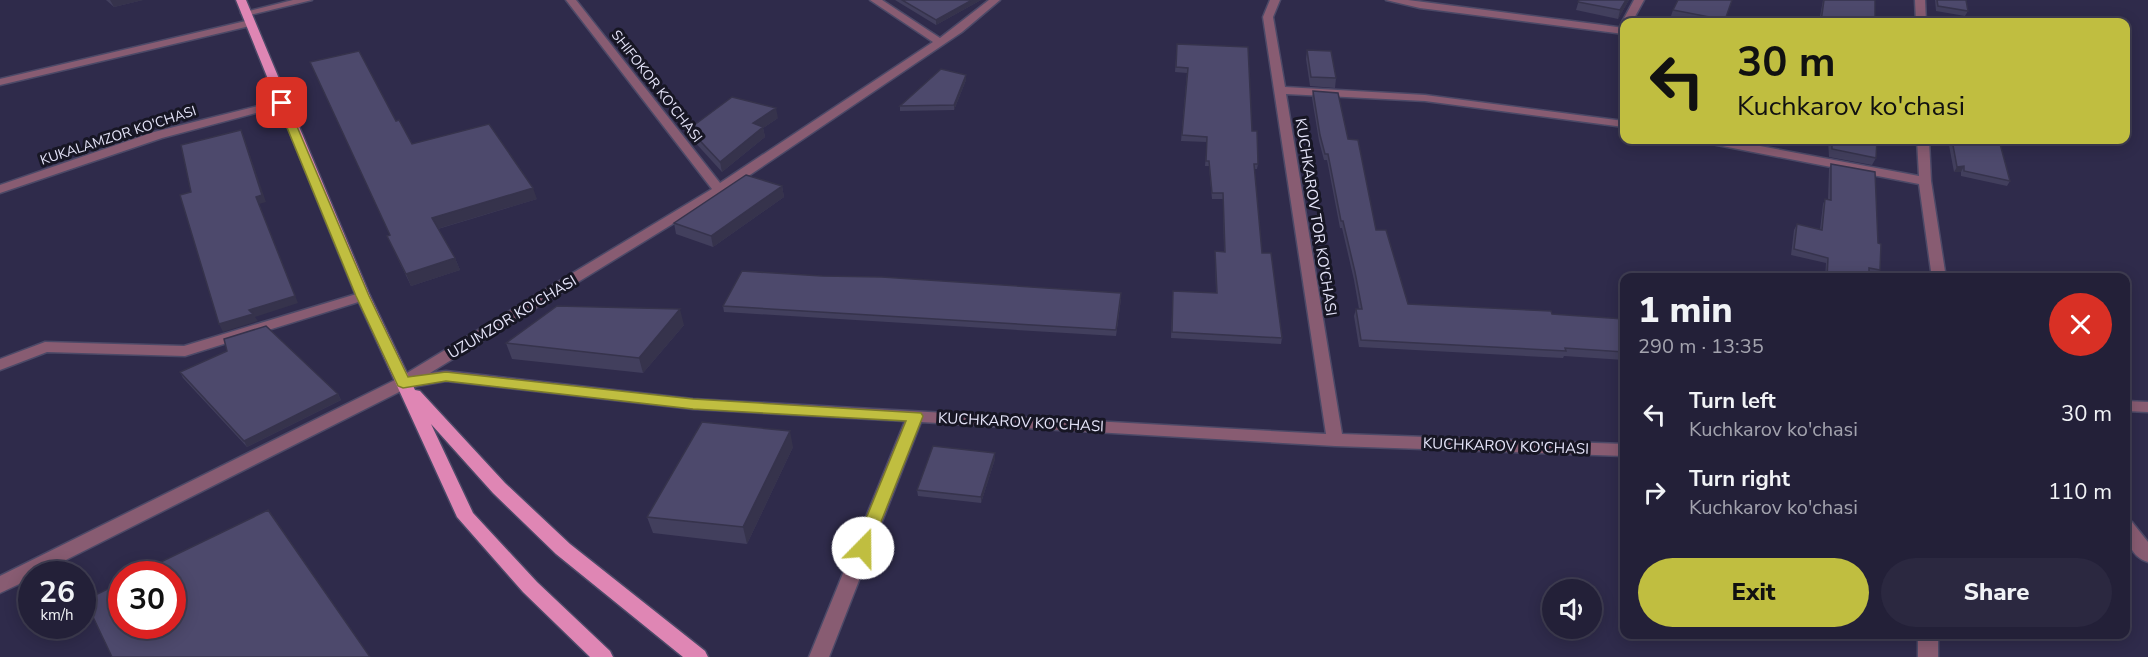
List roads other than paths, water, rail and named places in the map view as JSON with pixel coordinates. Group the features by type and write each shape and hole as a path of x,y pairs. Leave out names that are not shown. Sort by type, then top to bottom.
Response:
{"main road":[{"path":"241,0 363,296 466,517 530,587 603,657"},
{"path":"403,383 499,488 563,549 698,657"}],"street":[{"path":"0,82 248,18 308,0"},
{"name":"SHIFOKOR KO'CHASI","path":"571,0 719,190"},
{"path":"875,0 939,42"},
{"name":"UZUMZOR KO'CHASI","path":"0,585 403,383 719,190 939,42 995,0"},
{"name":"KUCHKAROV TOR KO'CHASI","path":"1275,0 1268,17 1335,440"},
{"path":"1391,0 1446,10 1620,27"},
{"path":"1630,18 1639,0"},
{"path":"1920,0 1921,18"},
{"path":"1279,90 1425,98 1620,123"},
{"name":"KUKALAMZOR KO'CHASI","path":"0,189 158,135 282,103"},
{"path":"1733,144 1925,181"},
{"path":"1923,144 1925,181 1938,273"},
{"path":"0,365 45,347 185,351 363,296"},
{"name":"KUCHKAROV KO'CHASI","path":"403,383 446,376 693,404 1335,440 1620,450"},
{"path":"2130,406 2148,407"},
{"path":"819,657 915,416"},
{"path":"2130,532 2148,555"},
{"path":"1928,639 1928,657"}]}
